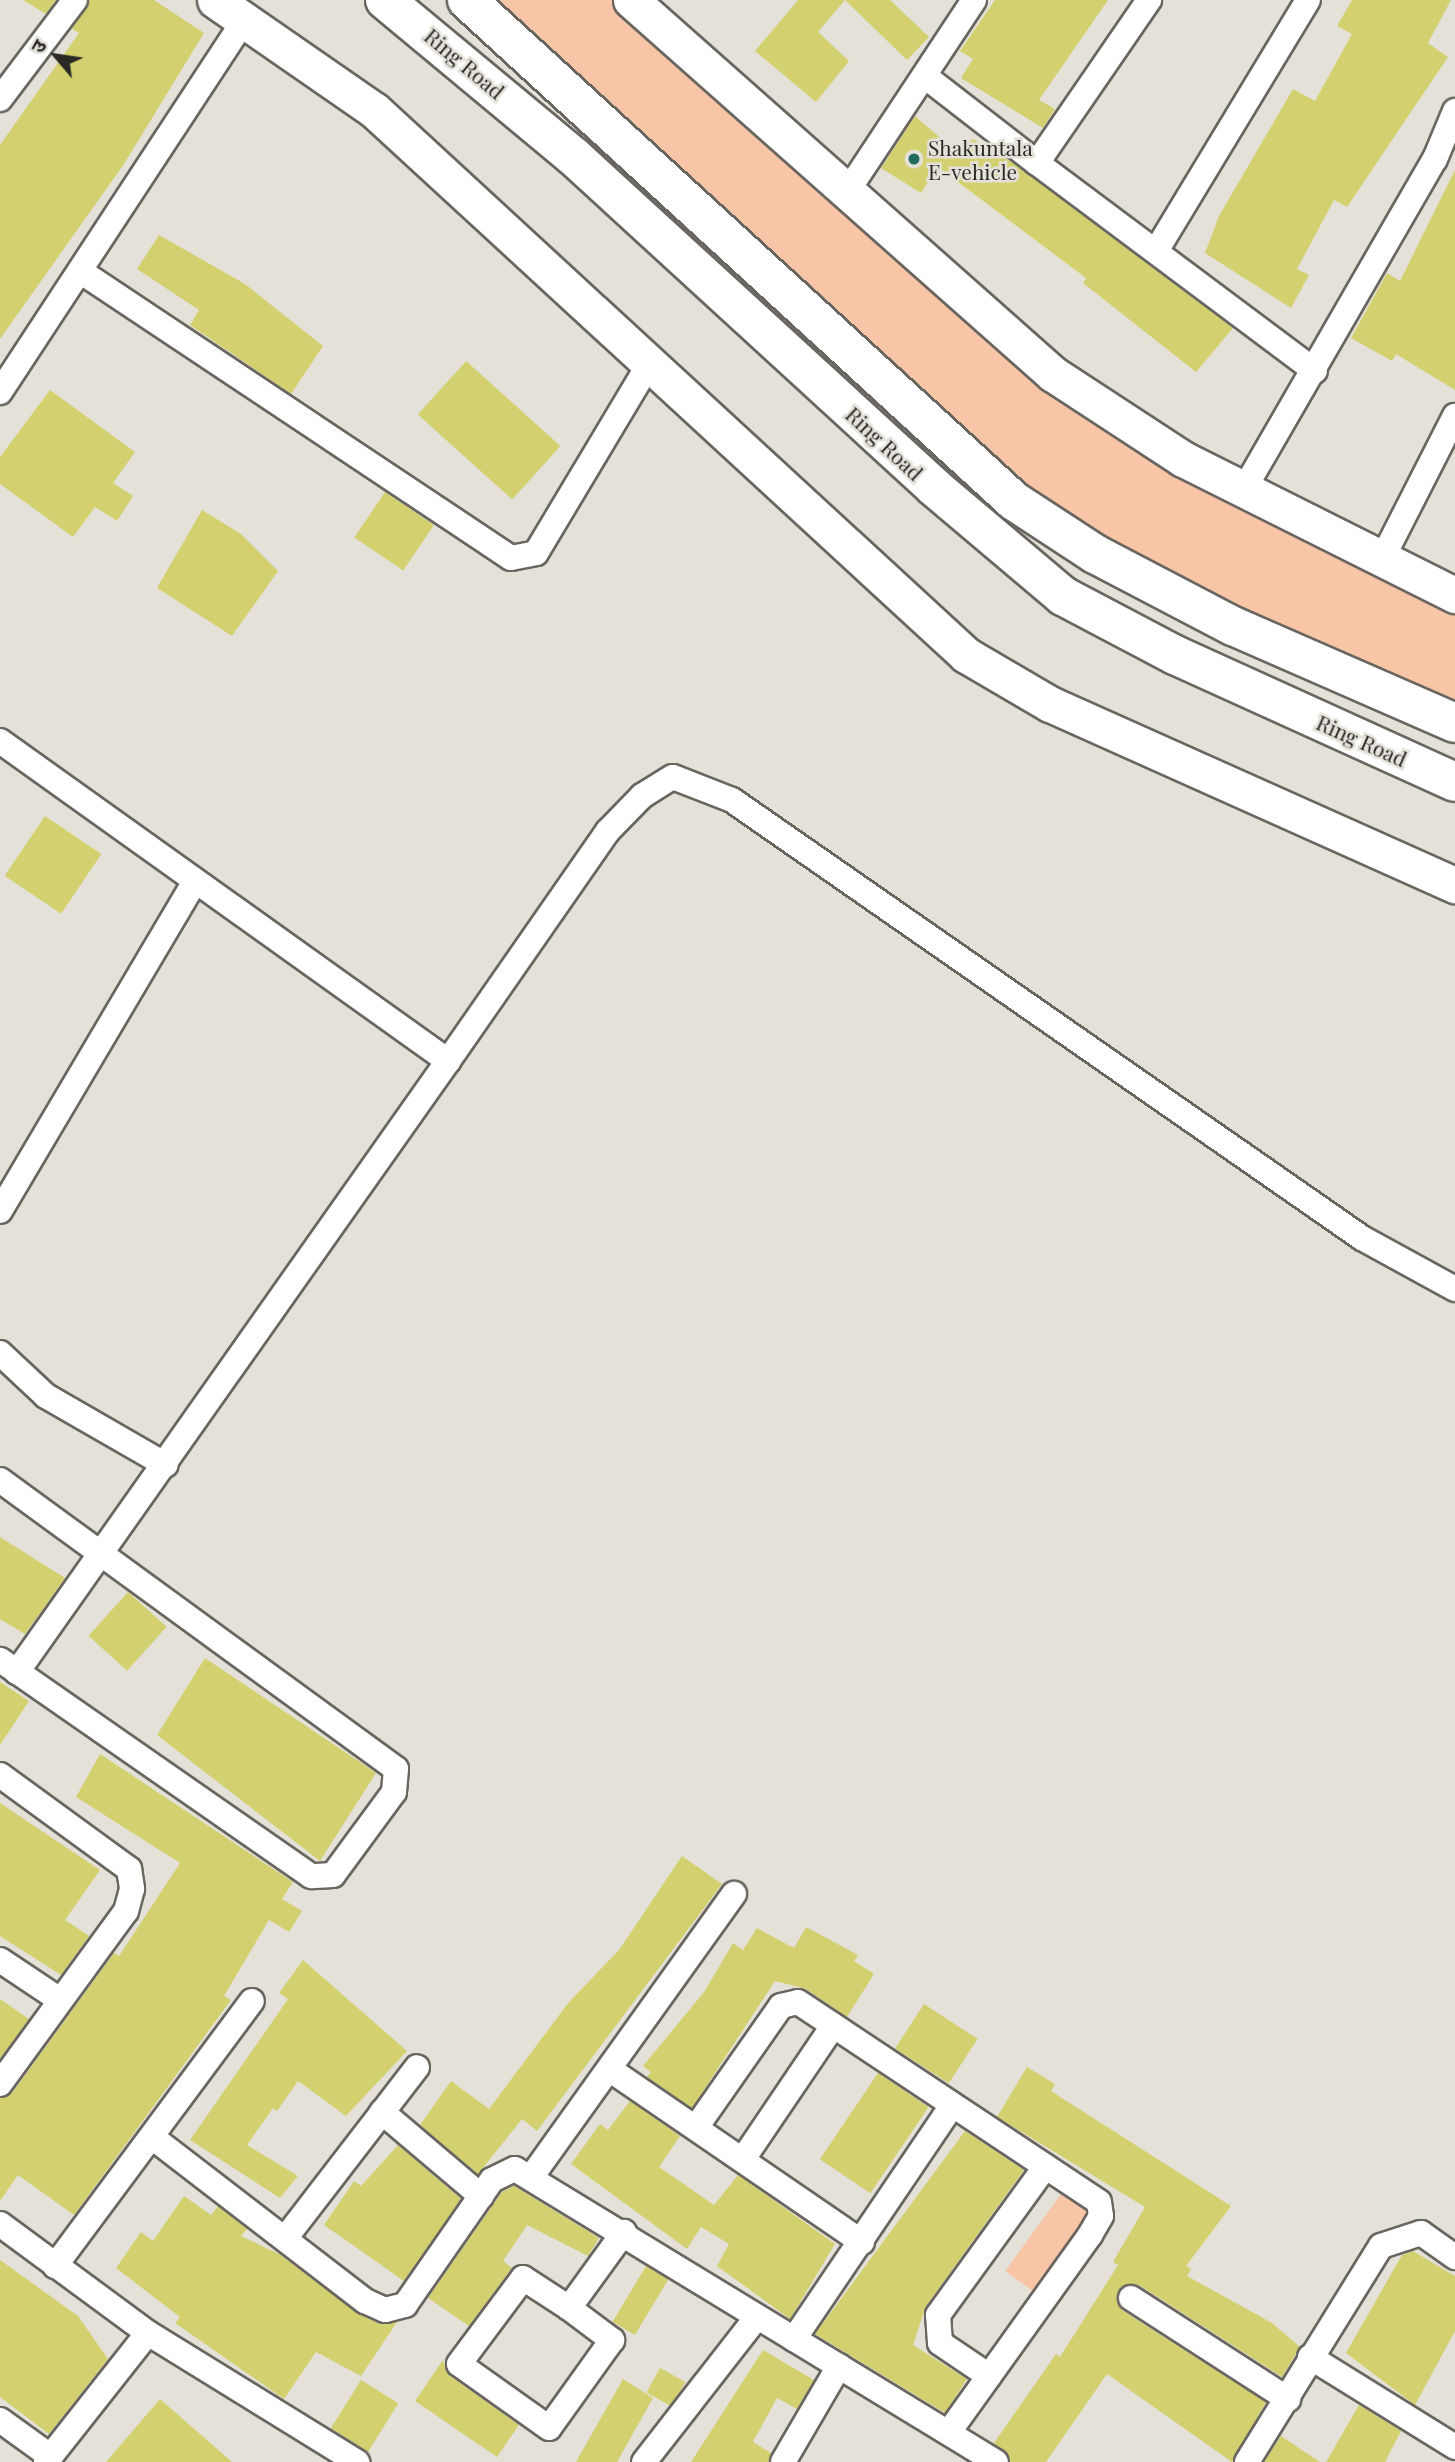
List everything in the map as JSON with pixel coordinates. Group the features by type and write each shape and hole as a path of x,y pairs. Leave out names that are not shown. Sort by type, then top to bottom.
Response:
{"main road":[{"name":"Ring Road","path":"385,0 563,147 1009,555 1063,596 1175,655 1455,782"},
{"path":"467,0 1014,501 1095,554 1233,626 1455,723"}],"street":[{"path":"0,99 75,0"},
{"path":"215,0 253,8 374,110 648,366 966,654 1050,704 1455,885"},
{"path":"631,0 1053,374 1243,491 1455,595"},
{"path":"847,192 926,77 974,0"},
{"path":"1037,163 1149,0"},
{"path":"1156,251 1308,0"},
{"path":"0,392 83,273 253,8"},
{"path":"926,77 1315,372"},
{"path":"1243,491 1315,372 1455,111"},
{"path":"83,273 511,558 536,553 648,366"},
{"path":"1381,561 1455,416"},
{"path":"0,741 448,1061"},
{"path":"0,1480 104,1553 396,1769 394,1792 333,1875 312,1876 9,1666 104,1553 608,831 642,796 673,777 732,800 1362,1238 1455,1289"},
{"path":"0,1211 195,881"},
{"path":"0,1353 46,1396 166,1465"},
{"path":"0,1774 129,1869 126,1911 0,2084"},
{"path":"532,2176 612,2071 734,1894"},
{"path":"0,1960 60,2000"},
{"path":"55,2266 252,2001"},
{"path":"697,2126 782,2006 798,2002 1099,2202 1101,2216 949,2432"},
{"path":"743,2159 833,2026"},
{"path":"287,2236 417,2067"},
{"path":"612,2071 697,2126 862,2242"},
{"path":"794,2339 952,2106"},
{"path":"382,2112 481,2196"},
{"path":"152,2137 287,2236 365,2301 394,2310 405,2305 481,2196 507,2170 532,2176 996,2462"},
{"path":"989,2376 940,2343 938,2315 1045,2167"},
{"path":"0,2224 148,2333 357,2462"},
{"path":"569,2308 624,2232"},
{"path":"1247,2462 1311,2357 1392,2238 1421,2233 1455,2257"},
{"path":"523,2278 569,2308 612,2340 549,2428 459,2364 523,2278"},
{"path":"1131,2298 1287,2399"},
{"path":"644,2462 757,2317"},
{"path":"0,2420 48,2459 148,2333"},
{"path":"1311,2357 1455,2447"},
{"path":"783,2462 839,2366"}],"shaded area":[{"path":"458,0 615,0 1184,477 1455,605 1455,708 1014,501"},
{"path":"1064,2190 1096,2213 1037,2294 1005,2271"}],"building":[{"path":"23,0 56,0 46,14"},
{"path":"90,0 154,0 204,33 124,164 0,339 0,145 79,33 72,29"},
{"path":"798,0 845,0 818,32 849,61 816,102 755,51"},
{"path":"845,0 890,0 929,37 907,60"},
{"path":"995,0 1108,0 1039,100 1055,109 1043,128 961,78 973,59 960,51"},
{"path":"1352,0 1451,0 1428,43 1448,57 1347,207 1334,200 1297,269 1309,275 1291,308 1205,253 1219,216 1293,89 1315,101 1352,34 1337,26"},
{"path":"915,116 959,154 973,139 1013,163 1233,328 1196,372 1083,283 1086,278 938,167 921,193 881,168"},
{"path":"1455,170 1455,390 1396,354 1392,361 1351,338 1387,273 1400,281"},
{"path":"159,235 245,284 323,346 291,394 190,325 199,310 137,269"},
{"path":"466,361 560,446 512,499 418,415"},
{"path":"50,390 135,452 113,483 133,496 117,521 95,507 73,537 0,484 0,457"},
{"path":"385,492 434,525 403,571 354,538"},
{"path":"202,510 241,534 278,571 232,636 157,588"},
{"path":"45,816 101,854 61,914 5,876"},
{"path":"0,1537 65,1578 25,1634 0,1619"},
{"path":"128,1592 167,1627 127,1671 89,1636"},
{"path":"205,1658 376,1773 320,1861 157,1735"},
{"path":"0,1682 29,1701 0,1745"},
{"path":"100,1754 293,1882 282,1899 302,1911 289,1932 269,1920 224,1996 231,2000 74,2215 18,2175 0,2201 0,2099 12,2093 114,1953 119,1956 180,1863 76,1797"},
{"path":"0,1803 100,1870 65,1920 89,1936 61,1975 0,1936"},
{"path":"682,1856 722,1884 537,2131 522,2119 478,2174 420,2125 451,2081 489,2109 569,2002 619,1950"},
{"path":"806,1927 858,1955 854,1961 874,1974 847,2017 806,1989 775,1981 692,2108 647,2077 651,2072 643,2066 704,1992 733,1943 743,1950 757,1928 794,1948"},
{"path":"303,1960 407,2051 346,2116 298,2081 277,2111 273,2108 247,2145 298,2176 280,2198 190,2140 288,1999 279,1993"},
{"path":"0,1999 29,2019 0,2059"},
{"path":"924,2004 978,2039 949,2083 895,2048"},
{"path":"1027,2067 1055,2084 1051,2091 1231,2206 1186,2266 1191,2269 1187,2276 1272,2323 1300,2347 1282,2377 1139,2285 1124,2285 1116,2298 1123,2311 1266,2402 1232,2462 1107,2374 1046,2462 1011,2462 994,2443 1056,2354 1060,2357 1118,2265 1113,2262 1145,2207 997,2117"},
{"path":"878,2073 929,2107 870,2193 820,2159"},
{"path":"630,2101 680,2136 659,2167 714,2205 738,2175 835,2244 790,2319 717,2266 729,2244 701,2227 687,2249 571,2164 600,2124 608,2130"},
{"path":"965,2131 1024,2170 926,2306 913,2345 967,2379 945,2413 815,2334"},
{"path":"398,2145 461,2199 404,2281 324,2225 354,2181 361,2186"},
{"path":"514,2186 599,2238 588,2256 527,2225 503,2261 512,2268 469,2326 428,2298 502,2192"},
{"path":"184,2196 211,2215 218,2206 247,2229 241,2236 279,2254 359,2314 380,2324 397,2322 361,2376 316,2352 284,2399 175,2323 180,2317 116,2268 141,2232 153,2241"},
{"path":"1413,2251 1455,2276 1455,2331 1415,2405 1346,2353 1402,2255"},
{"path":"0,2260 78,2316 108,2359 49,2434 0,2397"},
{"path":"646,2266 668,2279 635,2335 613,2322"},
{"path":"763,2350 814,2380 797,2409 777,2398 753,2442 771,2453 768,2462 691,2462"},
{"path":"443,2360 450,2376 519,2425 497,2457 415,2401"},
{"path":"660,2368 685,2382 672,2407 646,2392"},
{"path":"623,2379 653,2398 617,2462 576,2462"},
{"path":"361,2380 398,2403 368,2452 331,2428"},
{"path":"160,2399 232,2462 106,2462"},
{"path":"1359,2405 1401,2431 1385,2462 1326,2462"},
{"path":"1281,2436 1320,2462 1264,2462"}],"place":[{"name":"Shakuntala E-vehicle","path":"914,159"}]}
